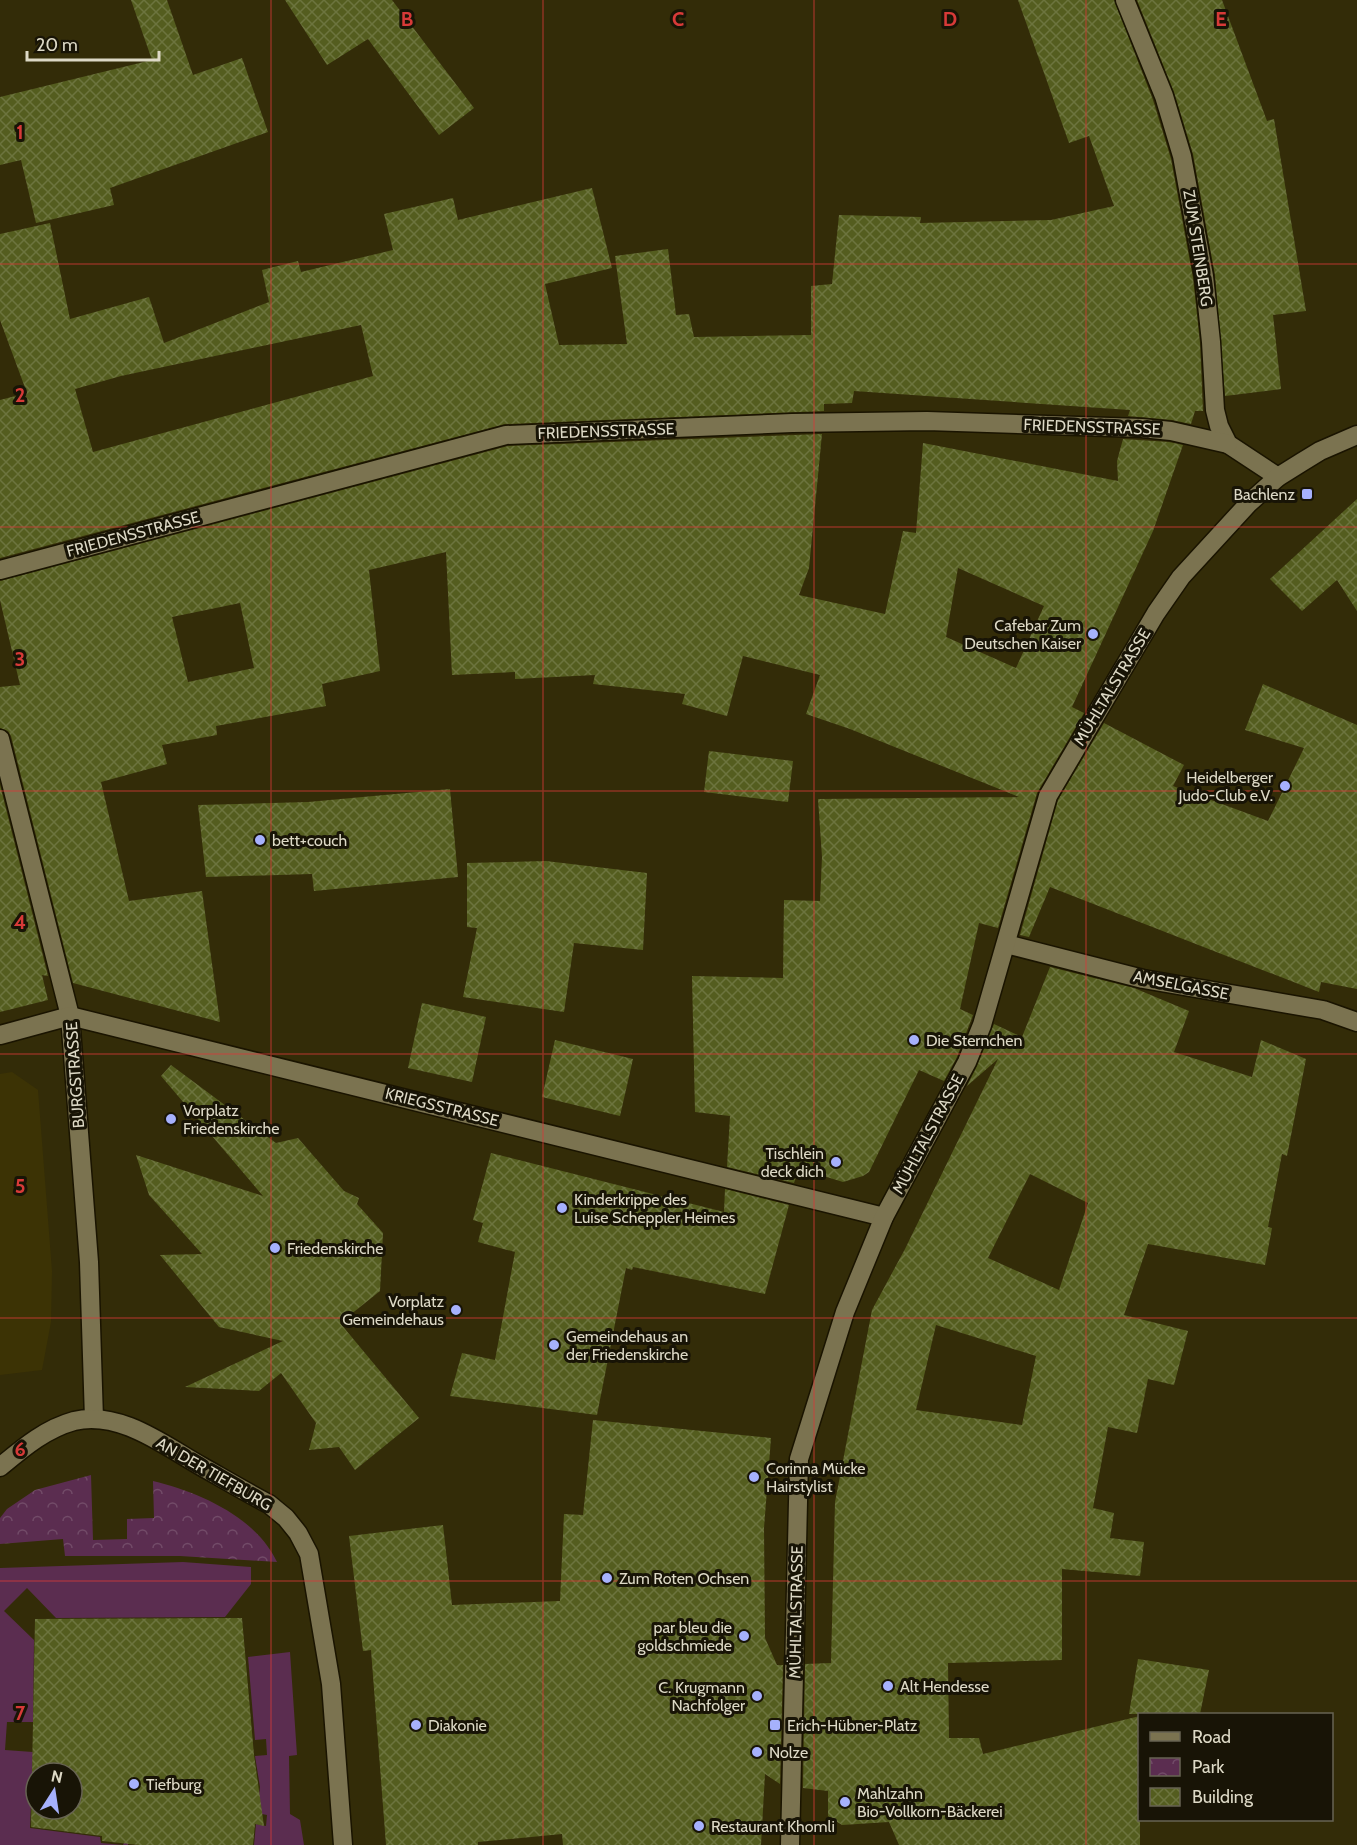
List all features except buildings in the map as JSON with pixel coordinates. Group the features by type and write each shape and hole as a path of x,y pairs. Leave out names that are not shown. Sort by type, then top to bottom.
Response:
{"street":[{"name":"ZUM STEINBERG","path":"1125,0 1164,96 1182,156 1204,276 1215,410 1219,426 1228,444"},
{"name":"FRIEDENSSTRASSE","path":"0,570 506,435 792,423 927,421 1142,428 1172,431 1228,444"},
{"name":"MÜHLTALSTRASSE","path":"790,1845 800,1459 845,1312 884,1217 967,1062 982,1025 1048,796 1156,613 1181,577 1249,503 1278,477 1320,451 1357,435"},
{"path":"1228,444 1278,477"},
{"name":"BURGSTRASSE","path":"0,740 70,1016 89,1262 94,1419"},
{"name":"AMSELGASSE","path":"1006,944 1143,979 1323,1010 1357,1022"},
{"name":"KRIEGSSTRASSE","path":"0,1035 70,1016 884,1217"},
{"name":"AN DER TIEFBURG","path":"0,1467 37,1437 76,1421 94,1419 129,1427 153,1439 269,1504 286,1518 298,1533 309,1554 332,1684 343,1845"}],"shaded area":[{"path":"12,1072 38,1090 52,1271 51,1322 42,1370 0,1375 0,1074"}],"green space":[{"path":"91,1475 93,1540 127,1539 127,1519 154,1518 153,1481 189,1492 241,1519 268,1546 277,1562 180,1556 65,1556 63,1539 0,1544 0,1518 7,1509 35,1490"},
{"path":"183,1562 251,1567 251,1584 225,1617 56,1618 27,1588 4,1611 34,1640 33,1722 7,1722 5,1750 33,1752 33,1761 24,1761 24,1821 30,1821 30,1828 100,1837 101,1843 123,1845 0,1845 0,1568"},
{"path":"290,1652 297,1755 289,1756 290,1814 300,1820 304,1845 254,1845 256,1824 266,1826 267,1815 257,1813 260,1787 255,1756 267,1755 266,1739 255,1740 248,1657"}],"place":[{"name":"Bachlenz","path":"1307,494"},
{"name":"Cafebar Zum Deutschen Kaiser","path":"1093,634"},
{"name":"Heidelberger Judo-Club e.V.","path":"1285,786"},
{"name":"bett+couch","path":"260,840"},
{"name":"Die Sternchen","path":"914,1040"},
{"name":"Vorplatz Friedenskirche","path":"171,1119"},
{"name":"Tischlein deck dich","path":"836,1162"},
{"name":"Kinderkrippe des Luise Scheppler Heimes","path":"562,1208"},
{"name":"Friedenskirche","path":"275,1248"},
{"name":"Vorplatz Gemeindehaus","path":"456,1310"},
{"name":"Gemeindehaus an der Friedenskirche","path":"554,1345"},
{"name":"Corinna Mücke Hairstylist","path":"754,1477"},
{"name":"Zum Roten Ochsen","path":"607,1578"},
{"name":"par bleu die goldschmiede","path":"744,1636"},
{"name":"Alt Hendesse","path":"888,1686"},
{"name":"C. Krugmann Nachfolger","path":"757,1696"},
{"name":"Diakonie","path":"416,1725"},
{"name":"Erich-Hübner-Platz","path":"775,1725"},
{"name":"Nolze","path":"757,1752"},
{"name":"Tiefburg","path":"134,1784"},
{"name":"Mahlzahn Bio-Vollkorn-Bäckerei","path":"845,1802"},
{"name":"Restaurant Khomli","path":"699,1826"}]}
